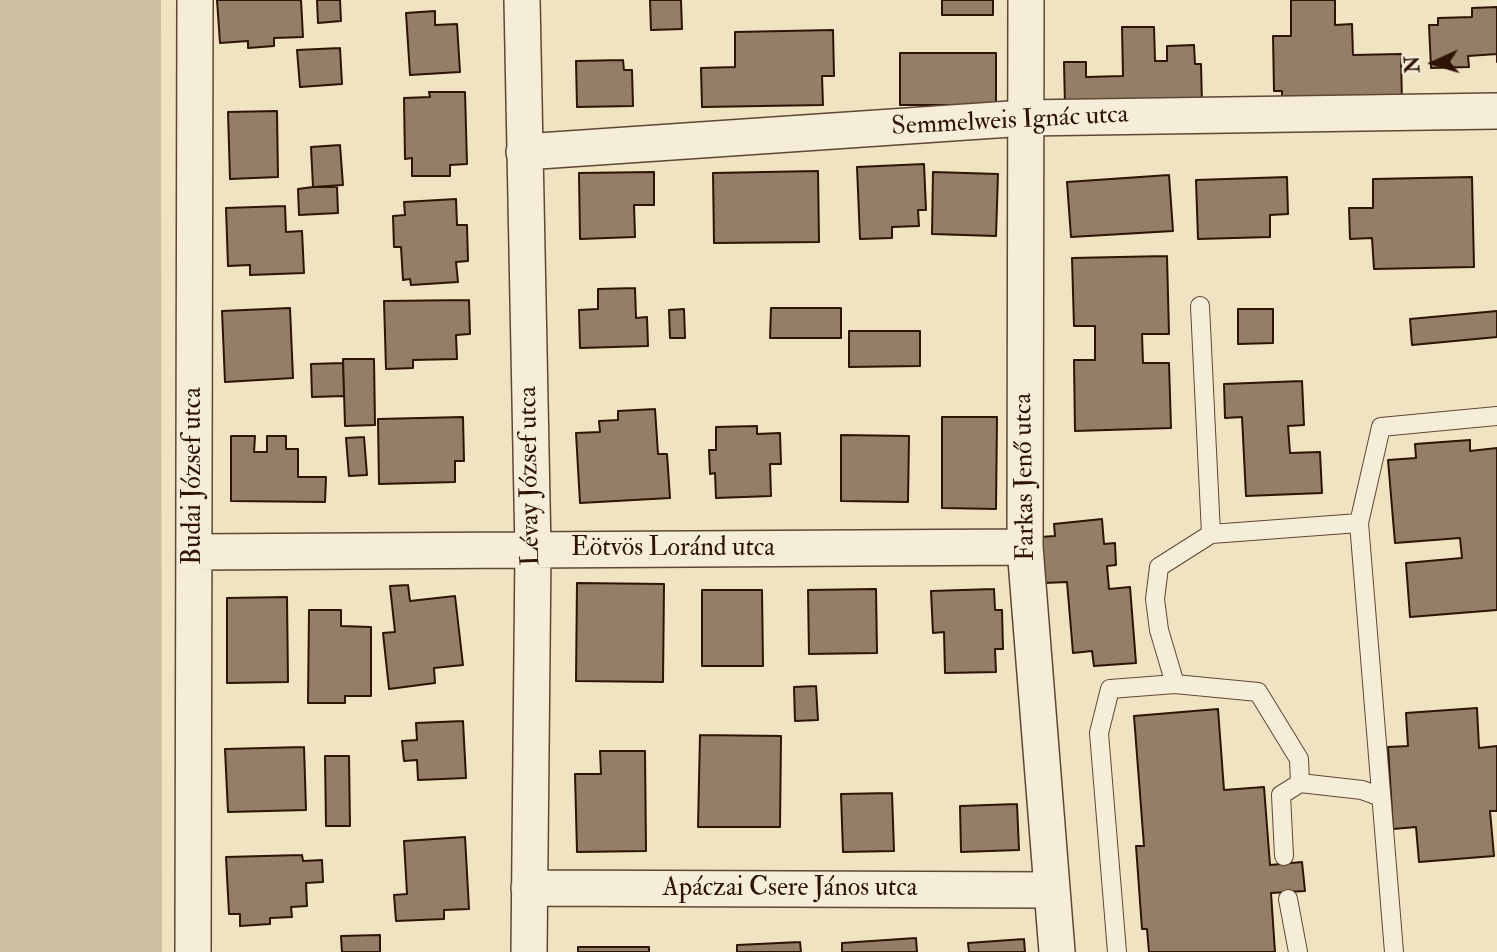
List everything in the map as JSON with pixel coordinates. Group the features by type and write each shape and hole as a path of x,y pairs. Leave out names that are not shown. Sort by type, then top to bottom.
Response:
{"street":[{"name":"Budai József utca","path":"192,952 195,0"},
{"name":"Lévay József utca","path":"522,0 533,550 529,952"},
{"name":"Farkas Jenő utca","path":"1026,0 1025,547 1056,952"},
{"name":"Semmelweis Ignác utca","path":"524,152 1025,118 1497,111"},
{"name":"Eötvös Loránd utca","path":"194,552 1025,547"},
{"name":"Apáczai Csere János utca","path":"529,888 1050,890"}],"lane":[{"path":"1200,306 1211,534"},
{"path":"1394,952 1359,523 1381,427 1497,416"},
{"path":"1175,684 1159,630 1155,599 1159,566 1211,534 1359,523"},
{"path":"1117,952 1099,733 1110,690 1175,684 1258,692 1299,759 1300,783"},
{"path":"1284,856 1281,795 1300,783 1362,790 1381,797"},
{"path":"1288,899 1298,952"}],"shaded area":[{"path":"0,0 161,0 162,952 0,952"}],"building":[{"path":"217,0 301,0 303,37 274,38 274,46 248,48 248,41 220,43"},
{"path":"317,0 340,0 341,21 318,23"},
{"path":"650,0 681,0 682,29 651,30"},
{"path":"942,0 993,0 993,15 942,15"},
{"path":"1291,0 1335,0 1335,25 1352,24 1353,55 1401,54 1402,105 1282,107 1282,91 1274,91 1273,36 1291,36"},
{"path":"1497,7 1497,54 1468,56 1469,67 1431,68 1429,25 1438,25 1438,18 1472,17 1472,8"},
{"path":"435,11 435,25 457,24 460,72 410,75 406,13"},
{"path":"1122,27 1154,27 1155,61 1167,61 1167,46 1194,45 1195,64 1201,64 1202,104 1065,107 1064,62 1086,62 1086,77 1123,76"},
{"path":"833,30 834,76 822,76 823,105 702,107 701,68 735,67 735,32"},
{"path":"340,48 342,84 300,87 297,50"},
{"path":"900,53 996,53 996,105 900,105"},
{"path":"623,60 624,70 632,70 633,106 577,107 576,61"},
{"path":"429,92 465,92 467,164 450,165 450,176 412,176 412,158 405,159 404,98 430,97"},
{"path":"277,111 278,177 230,179 228,112"},
{"path":"340,145 343,185 313,187 311,147"},
{"path":"924,164 926,210 918,210 919,226 892,227 892,238 860,239 857,167"},
{"path":"818,171 819,242 714,243 713,173"},
{"path":"654,172 654,205 634,205 635,237 580,239 579,173"},
{"path":"933,172 998,174 996,236 932,234"},
{"path":"1169,175 1173,231 1071,237 1067,182"},
{"path":"1287,177 1288,214 1270,215 1270,237 1198,239 1196,180"},
{"path":"1472,177 1474,267 1374,269 1372,238 1350,239 1349,208 1373,208 1373,179"},
{"path":"337,187 338,213 299,215 298,189"},
{"path":"456,199 457,225 467,225 468,261 456,262 458,282 411,285 410,279 403,280 401,247 394,247 393,216 405,215 404,202"},
{"path":"285,206 286,232 302,231 304,273 250,275 250,265 228,266 226,208"},
{"path":"1167,256 1169,334 1142,334 1143,363 1169,363 1171,428 1075,431 1074,360 1095,360 1095,326 1074,326 1072,258"},
{"path":"635,288 636,318 647,317 648,346 580,348 579,310 598,309 598,289"},
{"path":"469,300 470,334 456,335 457,359 413,360 413,368 386,369 384,301"},
{"path":"290,308 293,378 225,382 222,311"},
{"path":"771,308 841,308 841,338 770,338"},
{"path":"684,309 685,338 670,338 669,310"},
{"path":"1238,309 1273,309 1273,343 1238,344"},
{"path":"1497,311 1497,337 1412,345 1410,319"},
{"path":"849,331 920,331 920,366 849,367"},
{"path":"343,359 374,359 375,425 345,426"},
{"path":"343,363 344,396 312,397 311,364"},
{"path":"1302,381 1304,425 1288,426 1290,453 1320,452 1322,493 1246,496 1242,417 1225,418 1224,384"},
{"path":"655,409 658,454 667,454 670,498 580,503 576,433 600,432 599,421 618,420 618,411"},
{"path":"463,417 464,461 455,461 455,482 379,484 378,419"},
{"path":"942,417 997,417 996,509 942,508"},
{"path":"757,426 757,434 780,433 781,464 770,464 771,496 716,498 715,473 710,474 709,450 716,450 716,427"},
{"path":"841,435 909,436 908,502 841,501"},
{"path":"231,436 255,436 254,452 267,452 267,436 286,436 286,449 298,449 298,477 326,477 325,502 231,501"},
{"path":"364,437 367,475 349,476 346,438"},
{"path":"1470,440 1470,451 1497,448 1497,610 1410,617 1406,563 1462,558 1460,538 1395,543 1388,460 1416,458 1415,444"},
{"path":"1102,519 1104,544 1115,543 1116,565 1107,566 1109,589 1130,587 1136,663 1094,666 1092,651 1073,653 1067,582 1044,583 1040,537 1055,536 1054,524"},
{"path":"577,583 664,584 663,682 576,681"},
{"path":"408,585 410,601 455,596 463,665 434,668 435,683 389,689 383,633 395,632 390,586"},
{"path":"876,589 877,653 809,654 808,590"},
{"path":"994,589 995,610 1002,610 1003,649 995,649 996,672 945,673 944,632 933,633 931,591"},
{"path":"702,590 762,590 763,666 702,666"},
{"path":"287,597 288,682 227,683 227,598"},
{"path":"309,610 341,610 341,626 371,627 371,696 345,696 345,703 308,703"},
{"path":"816,686 818,720 795,721 794,687"},
{"path":"1477,708 1479,748 1497,746 1497,811 1490,811 1494,856 1419,862 1416,827 1393,829 1388,747 1408,746 1406,713"},
{"path":"1218,709 1224,790 1264,787 1270,865 1302,862 1305,891 1271,893 1275,952 1149,952 1147,929 1142,929 1136,846 1144,846 1134,716"},
{"path":"463,721 466,778 418,780 417,760 404,761 402,741 417,740 416,723"},
{"path":"700,735 781,736 780,827 698,827"},
{"path":"304,747 306,810 228,812 225,749"},
{"path":"600,751 645,751 646,851 577,852 575,774 601,774"},
{"path":"325,756 349,756 350,826 326,826"},
{"path":"892,793 894,851 843,852 841,794"},
{"path":"1017,804 1019,850 961,852 960,806"},
{"path":"465,837 469,909 444,910 444,919 396,921 394,895 407,894 404,841"},
{"path":"302,855 303,861 322,860 323,882 306,883 307,906 291,907 292,917 270,918 270,924 240,926 240,914 229,914 226,857"},
{"path":"380,935 380,952 342,952 341,936"},
{"path":"916,938 917,952 842,952 842,943"},
{"path":"1024,939 1025,952 969,952 968,943"},
{"path":"800,942 801,952 737,952 737,945"},
{"path":"578,947 649,947 649,952 578,952"}]}
